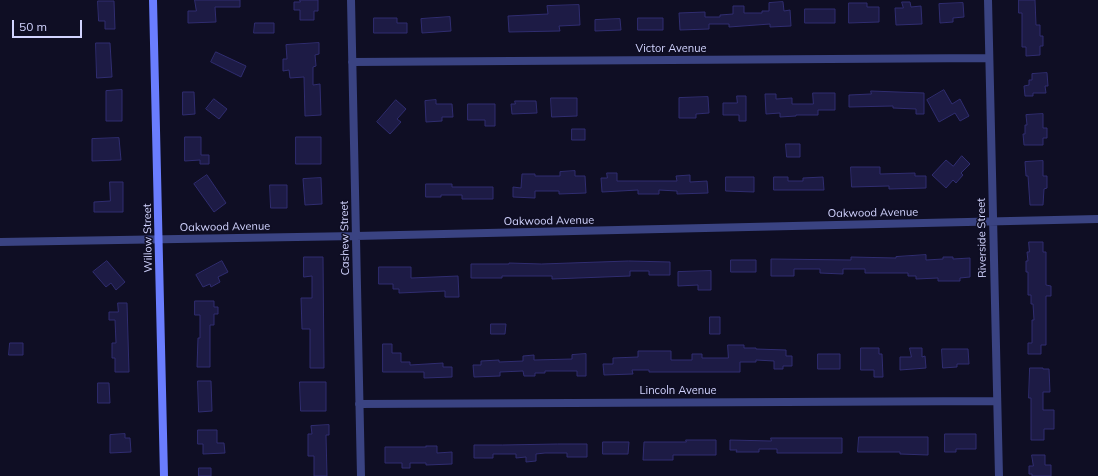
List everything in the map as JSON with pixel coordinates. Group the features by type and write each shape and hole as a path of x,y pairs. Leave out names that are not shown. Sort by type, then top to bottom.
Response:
{"street":[{"name":"Willow Street","path":"153,0 164,476"},
{"name":"Cashew Street","path":"351,0 361,476"},
{"name":"Riverside Street","path":"988,0 999,476"},
{"name":"Victor Avenue","path":"352,62 989,58"},
{"name":"Oakwood Avenue","path":"0,242 356,236 1098,219"},
{"name":"Lincoln Avenue","path":"359,404 997,401"}],"building":[{"path":"195,0 240,0 240,7 215,7 216,22 188,23 188,11 196,11"},
{"path":"300,0 318,0 318,11 314,11 314,20 300,20 300,10 294,10 294,2 300,2"},
{"path":"1019,0 1035,0 1036,25 1040,25 1040,36 1043,36 1043,46 1040,46 1040,55 1026,56 1026,47 1022,47 1022,13 1019,13"},
{"path":"98,1 114,1 115,29 105,29 105,21 99,21"},
{"path":"783,2 784,11 790,10 791,26 770,27 770,24 729,27 729,24 709,24 709,29 680,30 679,13 705,12 705,17 720,17 720,15 733,14 733,6 744,6 744,13 762,13 762,11 769,11 769,3"},
{"path":"902,2 910,2 911,7 921,6 922,24 896,25 895,8 903,8"},
{"path":"849,3 867,3 867,7 879,7 879,22 849,23"},
{"path":"963,3 964,17 953,18 953,22 940,23 939,4"},
{"path":"579,5 580,25 559,26 560,31 509,32 508,16 548,14 547,6"},
{"path":"805,9 835,9 835,23 805,23"},
{"path":"450,17 451,31 422,33 421,19"},
{"path":"374,18 397,18 397,23 407,23 407,33 374,33"},
{"path":"638,18 663,18 663,30 638,30"},
{"path":"620,19 621,30 595,31 595,20"},
{"path":"255,23 274,23 274,33 254,33"},
{"path":"96,43 110,43 112,77 97,78"},
{"path":"319,43 319,54 315,55 316,66 313,67 313,85 320,84 321,115 305,116 304,77 290,78 289,70 283,71 283,59 287,59 286,45"},
{"path":"216,52 246,66 241,77 211,62"},
{"path":"1047,73 1048,86 1045,86 1046,93 1033,93 1033,96 1025,96 1024,86 1029,85 1029,80 1032,80 1032,74"},
{"path":"122,90 122,121 106,121 106,91"},
{"path":"944,90 952,104 960,99 969,116 960,121 955,113 939,122 927,100"},
{"path":"871,91 924,93 924,114 916,114 916,109 893,108 893,106 849,107 849,95 871,94"},
{"path":"183,92 194,92 195,114 183,115"},
{"path":"813,93 835,93 835,110 818,110 818,115 780,117 780,113 766,114 765,94 776,94 776,99 792,98 792,104 813,104"},
{"path":"737,96 746,96 746,121 739,121 739,115 723,115 723,103 737,103"},
{"path":"708,97 709,113 696,114 696,118 679,118 679,98"},
{"path":"551,98 577,98 577,116 552,117"},
{"path":"214,99 227,109 219,119 206,109"},
{"path":"396,100 406,109 397,119 401,122 390,134 377,122"},
{"path":"436,100 436,104 452,104 453,117 442,117 442,121 426,122 425,101"},
{"path":"515,101 536,101 537,113 512,114 511,104 515,104"},
{"path":"468,104 495,104 495,126 485,126 485,120 468,120"},
{"path":"1043,114 1043,128 1047,128 1047,138 1043,138 1043,145 1024,145 1023,134 1025,134 1025,125 1027,125 1026,115"},
{"path":"572,129 585,129 585,140 572,140"},
{"path":"185,137 201,137 201,155 209,155 209,164 200,164 200,160 185,161"},
{"path":"296,137 321,137 321,164 296,164"},
{"path":"119,138 121,160 92,161 92,139"},
{"path":"786,144 800,144 800,157 787,157"},
{"path":"962,156 970,164 961,173 963,175 956,183 953,180 946,188 932,175 946,160 953,166"},
{"path":"1043,161 1043,176 1047,176 1047,188 1044,189 1043,205 1030,205 1028,176 1026,176 1025,162"},
{"path":"851,167 880,167 880,174 915,173 915,176 926,176 926,188 889,189 889,186 852,187"},
{"path":"575,171 575,176 585,176 586,193 559,194 559,191 535,191 535,198 513,197 513,187 521,188 522,174 535,174 535,176 560,176 560,172"},
{"path":"607,173 617,173 617,181 677,181 676,176 690,175 690,182 707,181 708,193 677,194 677,191 659,190 659,194 638,194 638,190 602,192 601,178 607,178"},
{"path":"207,175 226,203 214,212 194,184"},
{"path":"726,177 754,177 754,192 726,191"},
{"path":"774,177 788,177 788,181 803,181 803,178 823,177 824,190 774,190"},
{"path":"321,178 322,204 305,205 303,179"},
{"path":"110,182 123,182 123,212 94,212 94,202 110,201"},
{"path":"426,184 452,184 452,187 493,187 493,199 462,199 462,195 426,197"},
{"path":"270,185 287,185 287,208 271,208"},
{"path":"1029,242 1043,242 1043,252 1046,252 1046,285 1051,286 1051,296 1046,296 1046,345 1041,345 1041,354 1028,354 1028,343 1032,343 1032,320 1034,320 1031,295 1028,295 1028,272 1026,272"},
{"path":"926,255 926,260 943,259 943,257 953,257 953,259 970,258 970,277 960,278 960,281 938,281 938,278 916,279 916,276 908,276 908,273 865,273 865,269 843,269 843,274 820,273 820,269 794,269 794,276 771,276 771,259 851,260 851,257 896,258"},
{"path":"304,257 323,257 324,368 310,368 310,329 302,329 301,298 312,298 312,276 304,277"},
{"path":"731,260 756,260 756,272 731,272"},
{"path":"107,261 125,282 116,290 111,283 106,287 93,272"},
{"path":"222,261 228,272 218,277 220,282 211,287 210,284 203,287 196,275"},
{"path":"629,261 670,262 670,275 649,275 649,271 630,271 630,276 552,279 552,276 502,276 502,278 471,278 471,264 541,264"},
{"path":"379,267 411,267 411,278 458,276 459,297 445,297 445,291 399,293 399,289 393,289 393,284 379,284"},
{"path":"711,271 711,290 698,290 698,285 678,286 678,272"},
{"path":"195,301 214,301 214,307 218,307 218,314 214,314 214,325 210,325 210,367 197,367 198,338 200,338 200,315 195,315"},
{"path":"118,303 127,303 129,372 115,372 115,358 112,358 112,343 116,343 115,320 109,320 109,312 118,312"},
{"path":"710,317 720,317 720,334 710,334"},
{"path":"491,324 506,324 505,334 491,334"},
{"path":"10,343 23,343 23,355 9,355"},
{"path":"383,344 392,344 392,353 401,353 401,362 410,362 410,365 443,363 443,367 452,367 452,377 424,378 424,372 383,372"},
{"path":"728,345 744,345 744,348 786,350 786,356 792,356 792,366 783,366 783,369 774,369 774,361 756,360 756,362 740,362 740,372 649,372 649,370 632,370 633,374 604,375 603,364 613,364 613,358 638,357 638,351 671,351 671,360 692,360 692,354 702,354 702,358 728,358"},
{"path":"861,348 879,348 879,354 882,354 883,377 874,377 874,370 861,370"},
{"path":"910,348 922,348 922,357 925,356 926,368 900,370 900,357 911,357"},
{"path":"942,349 968,349 969,364 957,364 957,367 943,368"},
{"path":"586,354 586,376 577,376 577,371 545,371 545,373 535,373 535,376 524,376 523,371 500,372 500,376 474,377 473,365 481,365 481,361 523,361 523,356 534,355 534,360 572,359 572,355"},
{"path":"818,354 840,354 840,369 818,369"},
{"path":"1030,368 1049,369 1050,392 1043,392 1043,410 1054,410 1054,429 1044,429 1044,440 1031,440 1031,398 1029,398"},
{"path":"198,381 211,381 212,411 199,412"},
{"path":"300,382 326,382 326,411 301,411"},
{"path":"98,383 109,383 110,403 98,403"},
{"path":"329,425 329,435 326,435 327,476 314,476 314,456 308,456 308,434 312,434 311,426"},
{"path":"198,430 217,430 217,443 224,443 225,453 203,454 203,444 198,444"},
{"path":"125,434 125,438 130,438 131,452 110,453 110,435"},
{"path":"945,434 976,434 976,449 956,449 956,452 945,452"},
{"path":"859,437 928,437 928,455 900,454 900,452 858,452"},
{"path":"771,438 842,438 842,453 777,453 777,449 759,449 759,452 736,452 737,450 730,450 730,440 771,441"},
{"path":"686,440 716,440 716,455 673,455 673,460 643,460 644,442 686,442"},
{"path":"603,442 629,442 628,454 603,454"},
{"path":"587,444 587,457 567,457 567,453 545,453 536,454 536,461 526,462 526,457 516,458 516,454 493,454 493,458 474,458 474,445"},
{"path":"437,446 437,453 452,452 452,464 426,465 426,463 410,463 410,468 402,468 402,463 385,463 385,447"},
{"path":"1032,455 1045,455 1045,465 1051,465 1051,476 1032,476 1032,474 1029,474 1029,466 1033,466"},
{"path":"199,468 211,468 211,476 199,476"}]}
